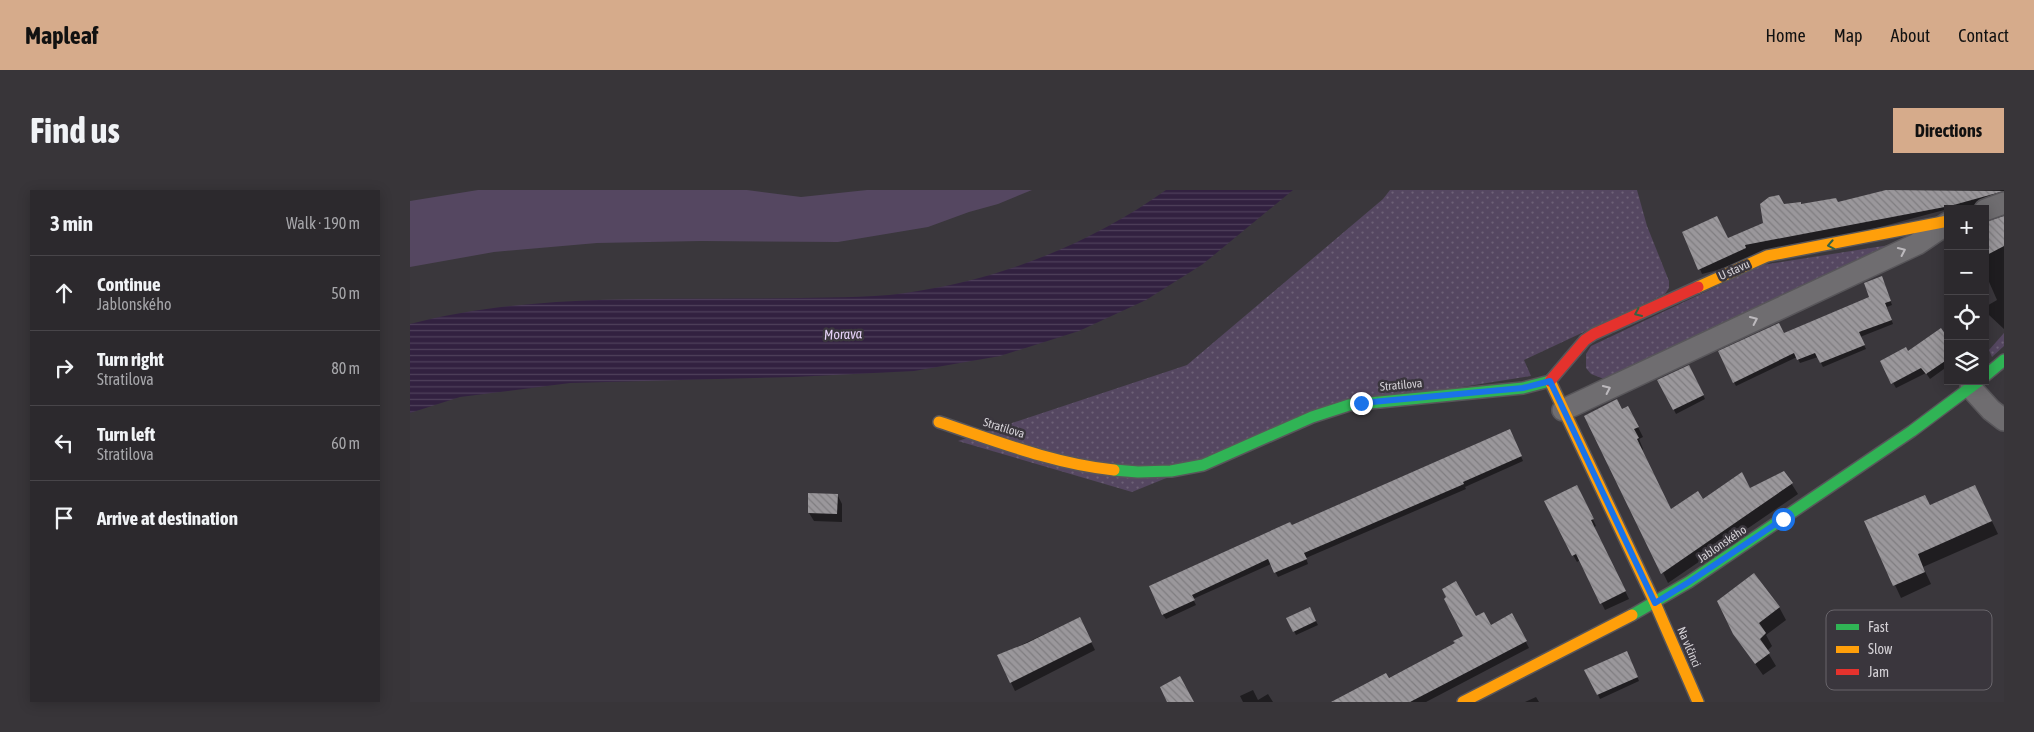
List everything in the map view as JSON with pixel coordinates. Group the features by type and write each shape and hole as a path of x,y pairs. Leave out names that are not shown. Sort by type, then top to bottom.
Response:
{"street":[{"path":"1989,209 2004,203"},
{"name":"U stavu","path":"1550,381 1585,340 1594,334 1757,260 1944,223"},
{"name":"U stavu","path":"1563,410 1917,244 1944,225"},
{"name":"Jablonského","path":"1989,373 2004,360"},
{"path":"1550,381 1655,603"},
{"name":"Stratilova","path":"939,422 1058,459 1093,468 1136,474 1203,466 1312,417 1349,405 1523,388 1550,381"},
{"name":"Jablonského","path":"1463,702 1655,603 1689,582 1920,425 1974,385"},
{"path":"1979,385 1991,410 2004,420"},
{"name":"Na vlčinci","path":"1655,603 1698,702"}],"shaded area":[{"path":"478,190 747,190 801,197 867,190 1032,190 998,204 928,227 838,242 701,241 597,243 494,252 410,267 410,201"},
{"path":"1390,190 1637,190 1647,226 1669,281 1669,288 1665,294 1524,360 1531,376 1343,406 1132,492 958,441 1187,365 1383,199"},
{"path":"1896,244 1604,379 1591,374 1586,368 1586,354 1591,346 1762,265"},
{"path":"2004,333 2004,346 1992,357 1989,350"}],"water":[{"name":"Morava","path":"1166,190 1293,190 1203,264 1146,300 1079,331 1000,356 914,371 794,377 570,383 460,397 410,413 410,324 506,306 555,302 859,297 918,291 984,277 1048,255 1109,226"}],"building":[{"path":"1886,190 2004,191 1954,205 1944,205 1944,207 1745,245 1746,248 1698,270 1682,232 1717,216 1728,238 1763,223 1760,204 1769,197 1779,195 1784,204 1801,202 1801,204 1836,198 1838,202"},
{"path":"2004,216 2004,246 1989,254 1989,250 1989,221"},
{"path":"1882,276 1891,301 1885,303 1892,320 1859,332 1865,345 1820,363 1815,353 1797,360 1794,353 1733,383 1718,351 1779,323 1784,333 1869,297 1864,283"},
{"path":"1941,328 1944,332 1944,362 1926,374 1921,368 1891,384 1880,361 1906,347 1908,351"},
{"path":"1689,365 1704,395 1673,410 1657,380"},
{"path":"1617,399 1622,409 1628,406 1639,427 1634,429 1639,438 1637,439 1671,509 1698,491 1703,499 1742,472 1750,488 1784,471 1793,483 1661,574 1584,416"},
{"path":"1510,429 1522,456 1463,482 1464,484 1304,553 1307,559 1274,573 1268,559 1192,595 1195,600 1162,615 1149,586 1290,522 1292,525"},
{"path":"1577,485 1594,519 1591,520 1626,591 1600,604 1576,554 1572,556 1544,501"},
{"path":"1975,485 1992,521 1918,554 1925,572 1893,586 1864,521 1925,495 1930,505"},
{"path":"808,493 838,494 837,514 808,513"},
{"path":"1754,573 1780,607 1759,623 1766,633 1760,639 1770,653 1755,664 1733,634 1717,601"},
{"path":"1456,581 1476,616 1484,612 1491,625 1512,613 1527,641 1410,702 1331,702 1386,673 1389,678 1455,643 1453,641 1463,636 1444,599 1446,597 1442,589"},
{"path":"1310,607 1316,621 1293,632 1286,618"},
{"path":"1080,617 1092,642 1010,683 997,655 1027,643"},
{"path":"1627,651 1638,677 1597,695 1584,670"},
{"path":"1180,676 1194,702 1167,702 1160,687"}],"traffic: fast":[{"path":"1989,373 2004,360"},
{"path":"1114,470 1138,472 1171,471 1203,465 1312,417 1349,405 1523,388 1550,381"},
{"path":"1632,615 1689,582 1912,431 1974,385"}],"traffic: slow":[{"path":"1698,287 1767,256 1944,222"},
{"path":"1550,381 1655,603 1698,702"},
{"path":"939,422 1047,457 1069,463 1114,470"},
{"path":"1463,702 1632,615"}],"traffic: jam":[{"path":"1550,381 1585,340 1594,334 1698,287"}],"route":[{"path":"1361,403 1523,388 1550,381 1655,603 1783,519"}]}
